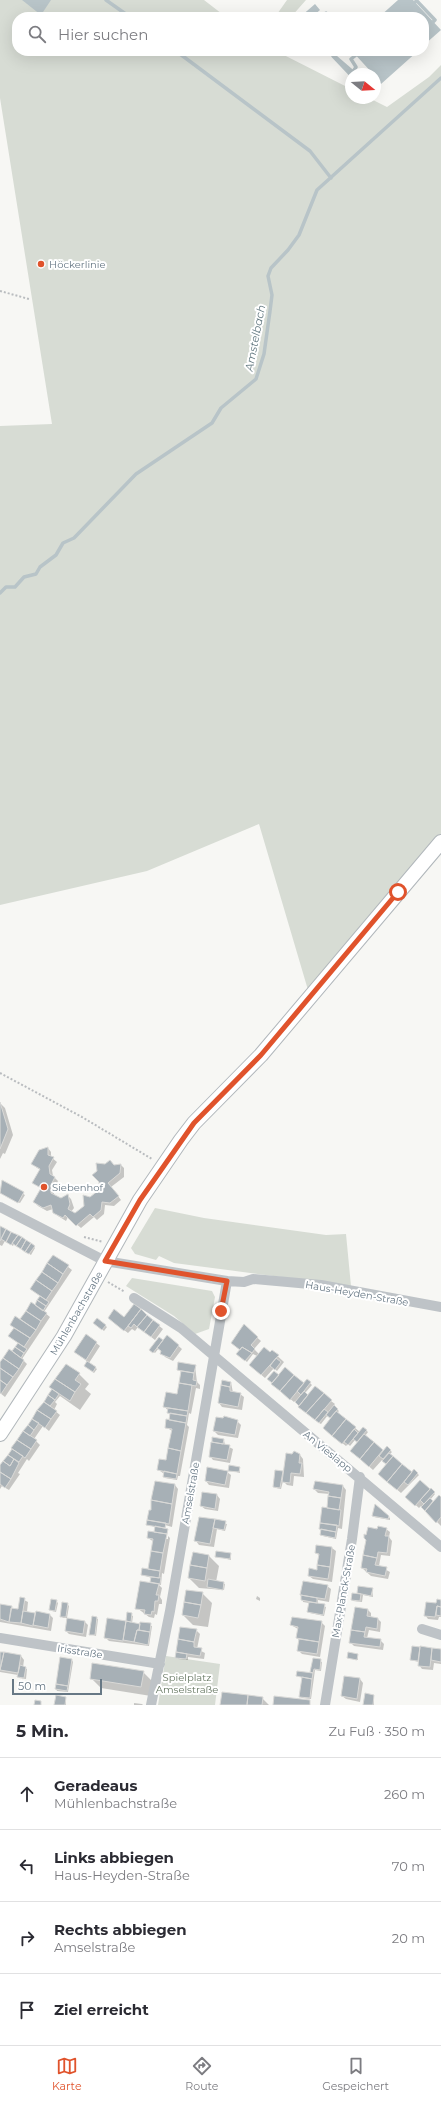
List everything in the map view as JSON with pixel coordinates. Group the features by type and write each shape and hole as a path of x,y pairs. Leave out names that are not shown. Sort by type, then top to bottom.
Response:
{"street":[{"name":"Mühlenbachstraße","path":"0,1434 64,1336 140,1200 194,1123 261,1055 441,842"},
{"name":"Haus-Heyden-Straße","path":"0,1207 105,1261 227,1281 244,1282 253,1279 321,1284 441,1308"},
{"name":"Amselstraße","path":"151,1705 160,1664 227,1281"},
{"name":"An Vieslapp","path":"134,1298 181,1328 360,1477 441,1547"},
{"name":"Max-Planck-Straße","path":"325,1705 352,1539 360,1477"},
{"path":"422,1630 441,1635"},
{"name":"Irisstraße","path":"0,1638 160,1664"}],"path":[{"path":"0,291 29,299"},
{"path":"0,1073 82,1117 155,1161"},
{"path":"98,1276 134,1298"}],"green space":[{"path":"0,0 204,0 220,12 12,12 12,56 286,56 345,86 345,104 381,104 387,107 429,77 441,65 441,834 308,990 259,824 147,871 0,905 0,426 52,424 0,98"},
{"path":"287,0 306,0 295,12 279,12"},
{"path":"155,1208 204,1218 326,1235 346,1234 351,1286 174,1263 159,1256 156,1260 135,1254 131,1248"},
{"path":"132,1278 212,1291 215,1297 209,1329 195,1334 174,1316 126,1286"},
{"name":"Spielplatz Amselstraße","path":"166,1656 220,1664 215,1705 158,1705"}],"shaded area":[{"path":"22,0 51,0 43,12 37,12"},
{"path":"398,0 413,0 424,12 385,12"},
{"path":"315,4 320,10 318,12 306,12"},
{"path":"429,17 441,30 429,41"},
{"path":"357,56 412,56 381,84 381,68 368,68"}],"building":[{"path":"0,1102 8,1129 0,1149"},
{"name":"Siebenhof","path":"48,1147 48,1155 54,1157 49,1166 50,1174 55,1177 51,1185 51,1193 61,1198 68,1194 70,1204 68,1209 75,1213 84,1206 83,1195 90,1197 99,1190 99,1182 92,1175 97,1171 96,1163 105,1164 110,1160 114,1165 121,1164 120,1173 108,1183 119,1196 110,1203 102,1202 101,1210 93,1217 90,1214 76,1226 65,1215 63,1218 53,1213 51,1205 43,1208 33,1202 41,1188 32,1183 40,1169 31,1164 39,1150"},
{"path":"2,1180 24,1192 18,1203 0,1193"},
{"path":"0,1226 6,1229 0,1241"},
{"path":"6,1229 11,1232 6,1242 1,1239"},
{"path":"11,1232 18,1235 11,1245 6,1242"},
{"path":"18,1235 22,1237 16,1246 12,1243"},
{"path":"22,1237 26,1240 21,1249 16,1246"},
{"path":"26,1240 31,1243 25,1252 21,1249"},
{"path":"31,1243 35,1246 29,1254 25,1252"},
{"path":"53,1255 69,1265 63,1274 47,1263"},
{"path":"47,1263 63,1274 58,1283 42,1272"},
{"path":"42,1272 58,1283 52,1291 36,1280"},
{"path":"36,1280 52,1291 46,1300 30,1289"},
{"path":"40,1296 49,1302 46,1306 37,1300"},
{"path":"37,1300 46,1306 43,1311 35,1305"},
{"path":"31,1302 47,1313 41,1321 26,1311"},
{"path":"134,1304 141,1309 124,1331 108,1318 114,1309 124,1317"},
{"path":"141,1309 147,1315 137,1327 134,1324 131,1328 128,1326"},
{"path":"26,1311 41,1321 36,1330 20,1319"},
{"path":"147,1315 153,1320 144,1332 137,1327"},
{"path":"15,1316 36,1330 30,1338 10,1325"},
{"path":"97,1318 106,1325 102,1330 93,1323"},
{"path":"153,1320 160,1325 151,1337 144,1332"},
{"path":"244,1324 258,1337 251,1345 255,1349 252,1353 242,1347 240,1350 231,1343"},
{"path":"14,1328 30,1338 24,1347 8,1336"},
{"path":"86,1334 97,1342 86,1360 74,1352"},
{"path":"167,1335 179,1345 170,1358 160,1354 161,1351 157,1348"},
{"path":"159,1337 163,1340 153,1353 149,1350"},
{"path":"18,1343 27,1349 24,1353 15,1347"},
{"path":"15,1347 24,1353 21,1358 12,1351"},
{"path":"242,1347 252,1353 245,1361 236,1354"},
{"path":"264,1347 270,1352 272,1350 279,1355 261,1375 249,1365"},
{"path":"9,1349 24,1360 19,1369 3,1358"},
{"path":"3,1358 19,1369 13,1377 0,1368 0,1362"},
{"path":"276,1358 281,1362 275,1370 270,1366"},
{"path":"87,1361 96,1367 93,1372 84,1366"},
{"path":"178,1362 196,1365 194,1373 177,1370"},
{"path":"66,1364 80,1373 75,1380 81,1384 75,1392 55,1379"},
{"path":"285,1367 294,1375 280,1391 271,1384"},
{"path":"0,1368 13,1377 7,1385 0,1380"},
{"path":"181,1371 194,1373 193,1380 197,1381 196,1386 179,1383"},
{"path":"274,1371 279,1375 272,1383 267,1379"},
{"path":"294,1375 304,1383 290,1400 280,1391"},
{"path":"55,1379 75,1392 70,1401 49,1387"},
{"path":"307,1379 311,1382 301,1395 297,1391"},
{"path":"0,1380 7,1385 1,1394 0,1393"},
{"path":"222,1380 231,1382 230,1387 221,1385"},
{"path":"179,1383 192,1385 188,1411 163,1407 166,1392 177,1394"},
{"path":"221,1385 230,1387 230,1391 241,1393 238,1407 218,1403"},
{"path":"315,1386 324,1393 306,1413 298,1407"},
{"path":"52,1389 59,1394 55,1400 48,1395"},
{"path":"304,1391 308,1395 299,1406 295,1402"},
{"path":"324,1393 332,1400 315,1420 306,1413"},
{"path":"48,1395 55,1400 50,1406 44,1402"},
{"path":"44,1402 57,1411 51,1419 37,1410"},
{"path":"334,1405 338,1409 330,1418 326,1415"},
{"path":"168,1408 188,1411 187,1416 167,1413"},
{"path":"324,1409 328,1412 319,1423 315,1420"},
{"path":"37,1410 51,1419 45,1428 32,1419"},
{"path":"336,1411 346,1419 332,1436 323,1428"},
{"path":"170,1413 187,1416 186,1423 169,1420"},
{"path":"224,1416 238,1420 235,1435 213,1431 216,1417 223,1418"},
{"path":"32,1419 39,1423 34,1430 28,1425"},
{"path":"166,1419 186,1423 181,1451 168,1448 172,1429 165,1428"},
{"path":"346,1419 356,1427 342,1444 332,1436"},
{"path":"28,1425 34,1430 30,1436 23,1431"},
{"path":"363,1427 367,1430 357,1442 353,1439"},
{"path":"354,1429 358,1433 348,1445 344,1442"},
{"path":"23,1431 37,1440 31,1449 17,1440"},
{"path":"364,1434 374,1442 360,1459 350,1451"},
{"path":"212,1437 224,1439 223,1444 212,1442"},
{"path":"17,1440 31,1449 25,1458 11,1448"},
{"path":"211,1442 230,1445 227,1460 209,1457"},
{"path":"374,1442 383,1450 369,1467 360,1459"},
{"path":"387,1446 391,1450 383,1459 379,1456"},
{"path":"168,1448 181,1451 177,1474 157,1470 159,1459 166,1460"},
{"path":"12,1449 23,1456 19,1462 8,1455"},
{"path":"294,1451 300,1454 299,1463 302,1463 300,1474 291,1473 290,1483 282,1482 286,1453 292,1454"},
{"path":"389,1453 393,1456 386,1464 382,1461"},
{"path":"8,1455 14,1459 10,1466 3,1461"},
{"path":"393,1456 402,1464 387,1482 378,1474"},
{"path":"14,1459 19,1463 11,1479 0,1472 0,1465 3,1461 10,1466"},
{"path":"402,1464 412,1472 397,1490 387,1482"},
{"path":"229,1465 240,1467 239,1472 228,1471"},
{"path":"207,1467 228,1471 225,1485 205,1481"},
{"path":"414,1469 418,1473 408,1485 404,1482"},
{"path":"275,1470 283,1471 280,1488 273,1487"},
{"path":"164,1471 177,1474 176,1479 163,1477"},
{"path":"0,1472 11,1479 5,1488 0,1484"},
{"path":"420,1480 430,1489 415,1506 405,1497"},
{"path":"155,1481 175,1484 172,1504 151,1500"},
{"path":"315,1481 343,1485 341,1498 328,1496 329,1492 313,1489"},
{"path":"431,1488 435,1492 424,1504 420,1500"},
{"path":"202,1492 217,1494 215,1509 200,1506"},
{"path":"439,1495 441,1497 441,1517 436,1523 425,1511"},
{"path":"328,1496 341,1498 339,1510 327,1508"},
{"path":"430,1498 433,1501 425,1511 421,1507"},
{"path":"151,1500 172,1504 169,1524 147,1520 149,1510 151,1510"},
{"path":"375,1504 389,1516 388,1519 372,1516"},
{"path":"322,1507 341,1510 339,1526 320,1523"},
{"path":"199,1517 215,1519 210,1544 194,1541"},
{"path":"215,1519 226,1521 224,1530 213,1528"},
{"path":"147,1520 166,1523 165,1528 146,1525"},
{"path":"320,1523 337,1525 336,1532 319,1529"},
{"path":"155,1526 168,1529 167,1534 154,1532"},
{"path":"378,1526 387,1528 385,1536 389,1536 387,1553 378,1552 377,1558 363,1555 366,1540 364,1538 364,1534 366,1535 368,1527 377,1529"},
{"path":"321,1529 336,1532 335,1538 320,1535"},
{"path":"148,1531 167,1534 163,1553 151,1551 153,1539 147,1538"},
{"path":"316,1545 332,1547 330,1567 317,1565 319,1554 315,1553"},
{"path":"151,1551 163,1553 160,1571 148,1569"},
{"path":"216,1551 231,1553 230,1559 215,1557"},
{"path":"193,1552 209,1555 207,1568 190,1565"},
{"path":"363,1555 377,1558 375,1565 387,1567 385,1576 366,1572 367,1569 361,1568"},
{"path":"190,1565 207,1568 205,1581 188,1578"},
{"path":"317,1565 330,1567 328,1579 308,1576 309,1568 317,1570"},
{"path":"142,1568 160,1571 159,1578 141,1575"},
{"path":"151,1577 161,1578 160,1584 150,1582"},
{"path":"208,1579 224,1582 223,1590 207,1587"},
{"path":"140,1581 159,1584 156,1595 159,1595 158,1601 155,1601 154,1612 152,1611 151,1615 144,1614 145,1610 135,1609"},
{"path":"303,1581 328,1585 325,1599 300,1595"},
{"path":"358,1586 373,1588 371,1596 357,1593"},
{"path":"186,1590 203,1592 201,1605 184,1602"},
{"path":"352,1593 361,1594 360,1601 351,1600"},
{"path":"301,1595 317,1598 317,1603 301,1600"},
{"path":"20,1597 25,1598 21,1623 9,1622 11,1608 18,1609"},
{"path":"51,1599 57,1600 55,1611 49,1610"},
{"path":"437,1599 441,1600 441,1607 437,1606 435,1617 424,1616 426,1602 436,1603"},
{"path":"62,1602 68,1603 66,1617 60,1617"},
{"path":"184,1602 201,1605 198,1618 182,1615"},
{"path":"309,1602 325,1604 323,1615 307,1612"},
{"path":"0,1604 12,1606 9,1622 0,1619"},
{"path":"437,1606 441,1607 441,1616 436,1615"},
{"path":"355,1607 368,1609 367,1616 378,1618 377,1629 366,1627 365,1632 351,1630"},
{"path":"23,1611 35,1613 33,1626 21,1623"},
{"path":"36,1611 50,1614 48,1628 33,1625"},
{"path":"127,1612 132,1613 131,1622 126,1621"},
{"path":"92,1616 97,1617 95,1635 89,1635"},
{"path":"292,1617 322,1621 319,1642 296,1638 298,1627 290,1625"},
{"path":"67,1618 85,1621 83,1634 65,1631"},
{"path":"107,1618 126,1621 123,1641 104,1638"},
{"path":"126,1621 140,1624 134,1642 123,1640"},
{"path":"140,1622 151,1623 150,1632 139,1630"},
{"path":"180,1627 197,1629 194,1642 178,1639"},
{"path":"137,1630 150,1632 148,1645 134,1642"},
{"path":"351,1630 365,1632 364,1637 381,1639 380,1647 349,1643"},
{"path":"178,1639 194,1642 194,1647 202,1648 200,1656 176,1652"},
{"path":"299,1639 319,1642 317,1654 297,1651"},
{"path":"412,1646 420,1647 418,1661 410,1660"},
{"path":"420,1646 432,1648 430,1667 418,1666"},
{"path":"432,1648 441,1649 441,1662 431,1660"},
{"path":"0,1652 4,1652 0,1670"},
{"path":"4,1652 21,1655 18,1673 0,1670"},
{"path":"176,1652 187,1654 186,1659 175,1658"},
{"path":"348,1652 358,1654 357,1660 347,1658"},
{"path":"60,1657 72,1659 68,1686 56,1684"},
{"path":"313,1658 321,1659 320,1670 314,1669 313,1673 310,1672"},
{"path":"92,1663 144,1671 141,1687 90,1679"},
{"path":"20,1665 26,1667 24,1678 17,1677"},
{"path":"297,1671 313,1673 312,1679 296,1676"},
{"path":"344,1676 360,1678 357,1699 341,1696"},
{"path":"302,1677 312,1679 310,1698 299,1697"},
{"path":"56,1684 68,1686 67,1691 55,1689"},
{"path":"222,1692 248,1695 247,1705 220,1705"},
{"path":"365,1693 374,1695 373,1705 363,1705"},
{"path":"56,1695 66,1697 65,1705 54,1705"},
{"path":"248,1695 263,1697 262,1705 247,1705"},
{"path":"274,1696 310,1700 310,1705 273,1705"},
{"path":"35,1700 41,1701 41,1705 34,1705"}],"waterway":[{"path":"106,0 123,12"},
{"path":"415,2 417,1 427,12"},
{"path":"429,14 435,20 433,22"},
{"path":"183,56 310,151 331,178"},
{"path":"333,56 345,69"},
{"path":"334,56 353,72 356,67 351,59 355,56"},
{"name":"Amstelbach","path":"0,593 6,587 15,587 24,577 36,574 40,567 56,555 63,543 74,538 136,474 212,423 221,408 256,379 264,354 272,295 268,276 271,268 288,250 299,235 317,190 441,78"}],"place":[{"name":"Höckerlinie","path":"41,264"},
{"name":"Siebenhof","path":"44,1187"}],"route":[{"path":"221,1311 227,1281 105,1261 140,1200 194,1123 261,1055 398,892"}]}
